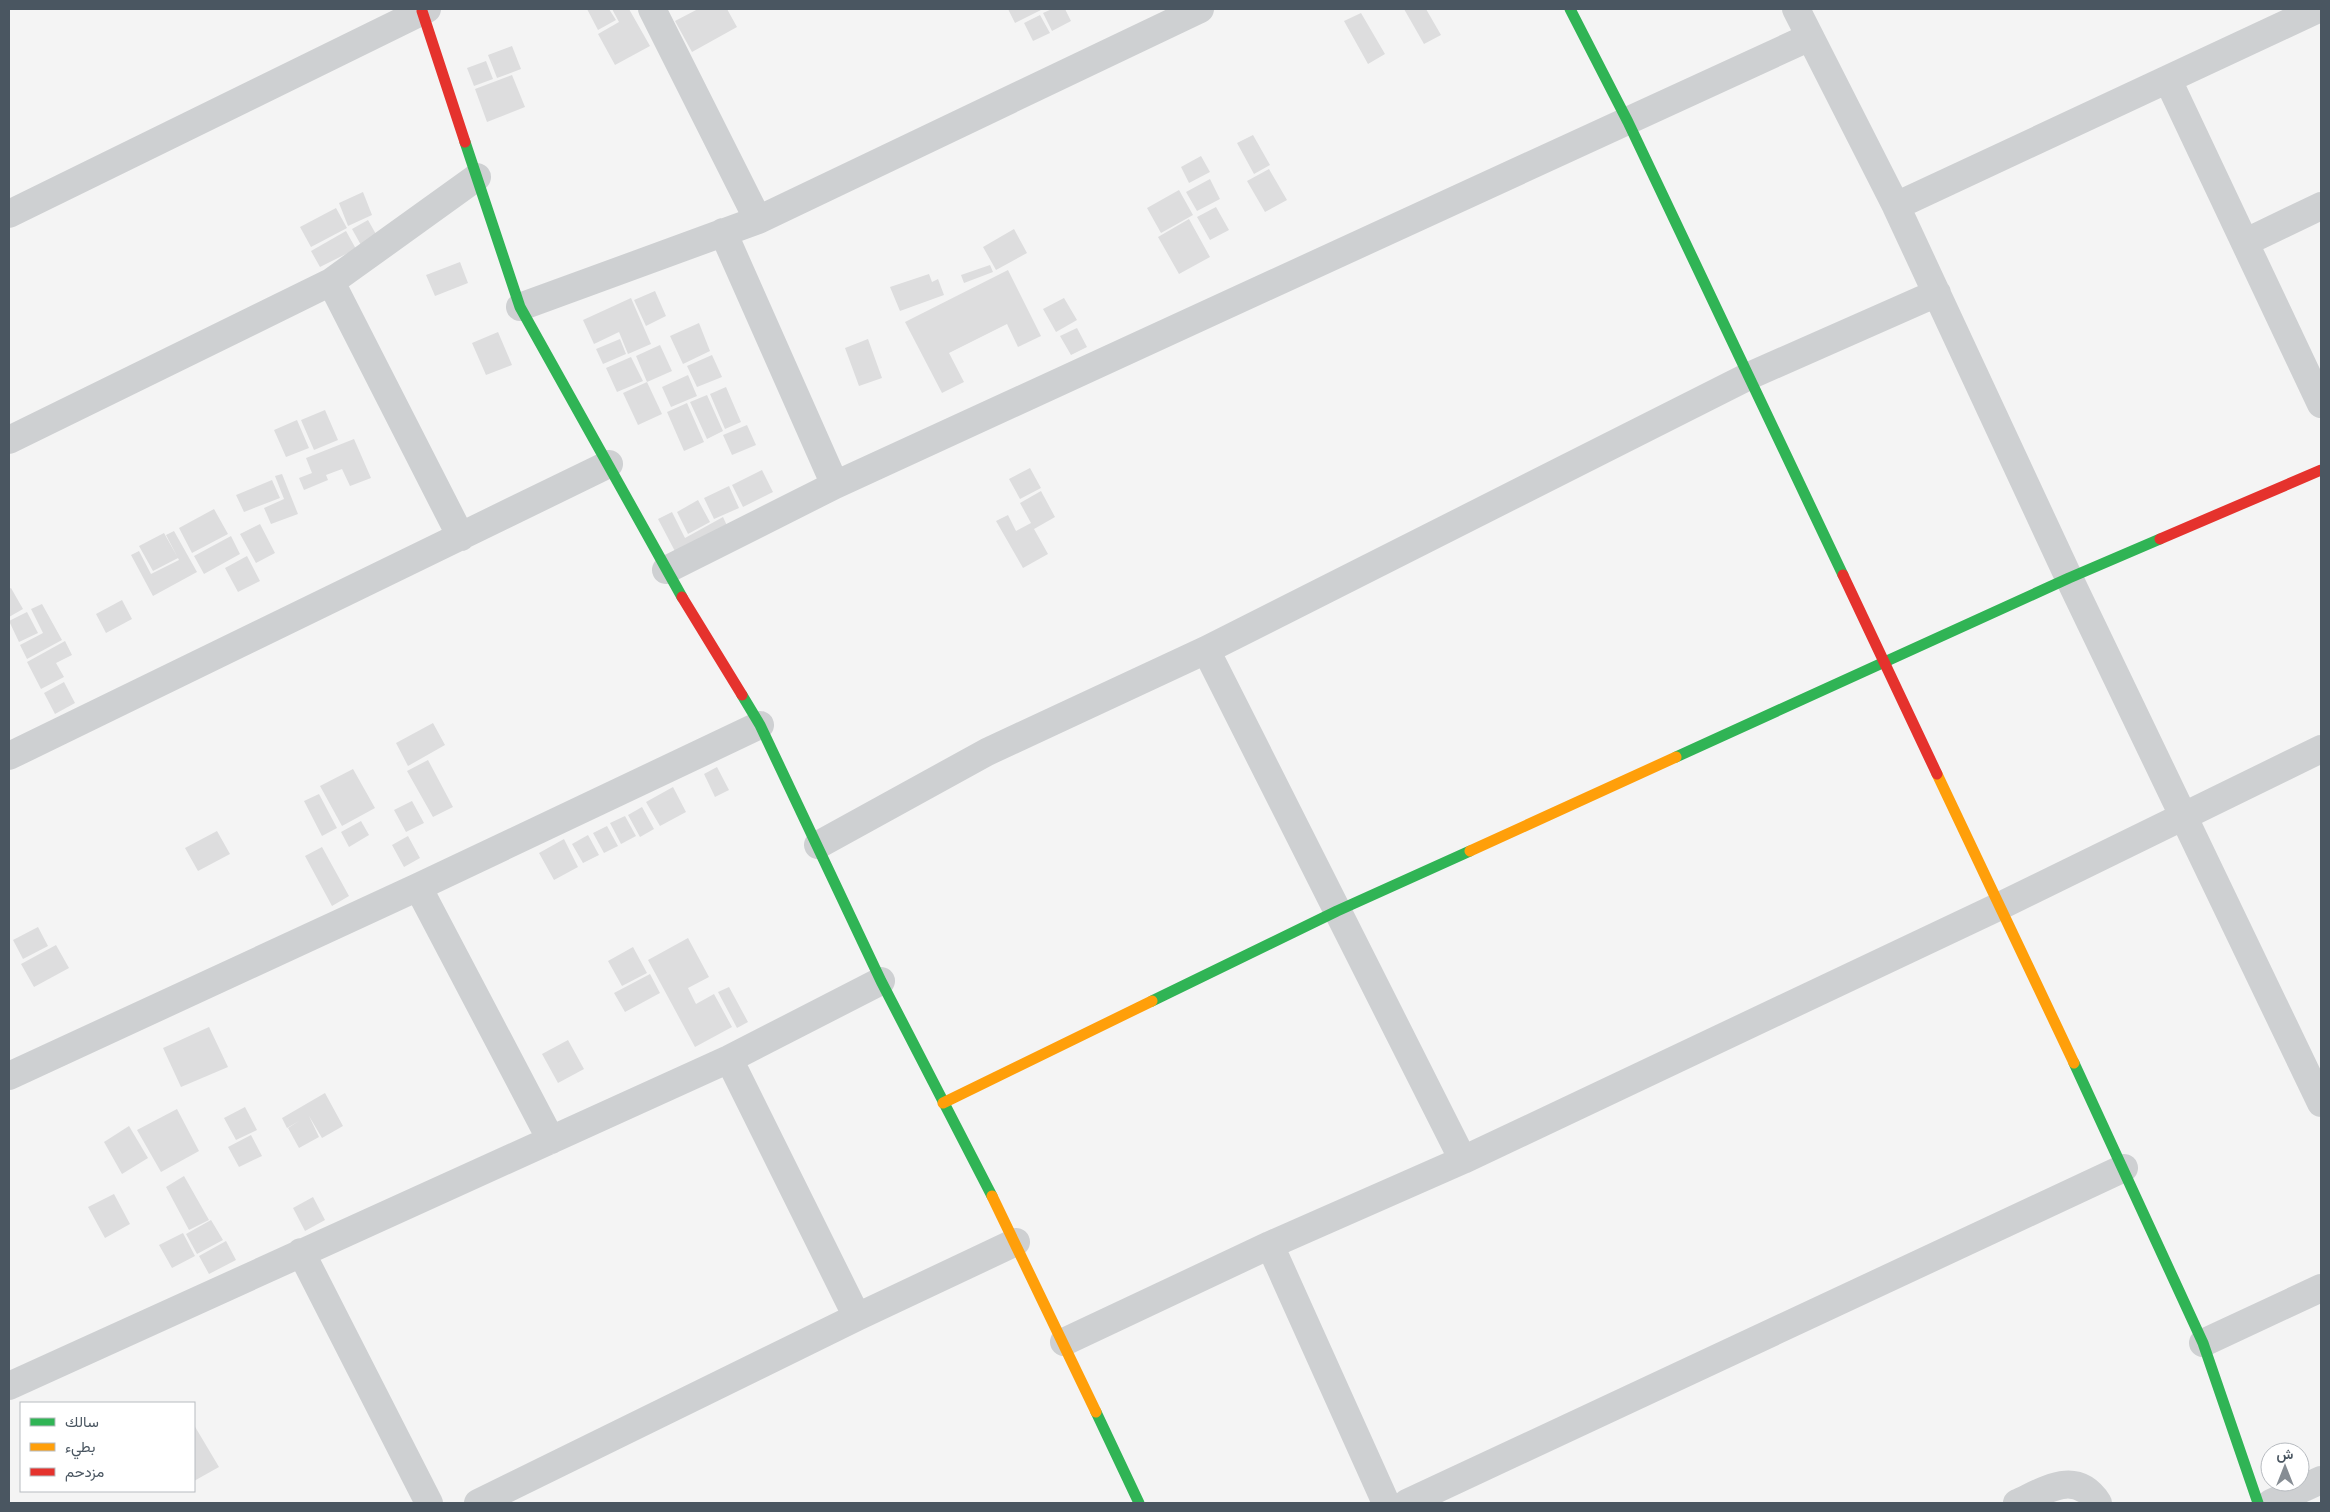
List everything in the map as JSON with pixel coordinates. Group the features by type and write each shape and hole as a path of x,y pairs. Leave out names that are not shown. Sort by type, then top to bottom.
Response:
{"street":[{"path":"652,9 758,220"},
{"path":"520,308 758,220 1200,9"},
{"path":"1570,9 1628,122 2124,1168 2203,1343 2258,1503"},
{"path":"1796,9 1896,206 2068,578 2321,1103"},
{"path":"1896,206 2318,9"},
{"path":"9,214 425,10 520,308 609,464 666,570 760,725 881,981 1016,1242 1064,1342 1134,1502"},
{"path":"666,570 835,485 1810,37"},
{"path":"2168,80 2321,404"},
{"path":"9,440 331,282 477,177"},
{"path":"2246,242 2321,206"},
{"path":"723,232 835,485"},
{"path":"331,282 461,536"},
{"path":"818,845 987,752 1206,650 1749,376 1937,293"},
{"path":"9,756 609,464"},
{"path":"943,1103 1338,912 2068,578 2321,470"},
{"path":"1206,650 1463,1160"},
{"path":"9,1076 418,887 760,725"},
{"path":"1064,1342 1270,1246 1463,1160 2000,906 2321,749"},
{"path":"418,887 550,1140"},
{"path":"9,1386 729,1059 881,981"},
{"path":"729,1059 856,1316"},
{"path":"1408,1503 2124,1168"},
{"path":"478,1503 856,1316 1016,1242"},
{"path":"1270,1246 1386,1503"},
{"path":"301,1252 429,1503"},
{"path":"2203,1343 2321,1288"},
{"path":"2271,1503 2321,1480"},
{"path":"2017,1503 2064,1484 2080,1485 2092,1493 2098,1503"}],"building":[{"path":"587,9 609,9 616,20 598,30"},
{"path":"612,9 629,9 650,46 615,65 598,34 619,22"},
{"path":"698,9 727,9 737,27 692,52 675,21"},
{"path":"1008,9 1043,9 1015,23"},
{"path":"1052,9 1065,9 1071,21 1052,31 1043,13"},
{"path":"1404,9 1426,9 1441,35 1424,44"},
{"path":"1361,13 1385,54 1368,64 1344,21"},
{"path":"1040,15 1050,33 1033,41 1024,23"},
{"path":"512,46 521,69 497,78 488,55"},
{"path":"486,61 493,79 474,86 467,68"},
{"path":"512,75 525,107 487,122 475,89"},
{"path":"1253,135 1270,165 1254,174 1237,143"},
{"path":"1201,156 1210,172 1189,183 1181,167"},
{"path":"1269,169 1287,200 1265,212 1247,181"},
{"path":"1210,179 1220,199 1197,211 1186,192"},
{"path":"1179,190 1193,215 1161,233 1147,208"},
{"path":"363,192 372,215 348,226 339,203"},
{"path":"1216,207 1229,230 1210,240 1197,217"},
{"path":"336,208 347,228 311,247 300,227"},
{"path":"1189,219 1210,257 1179,274 1158,237"},
{"path":"368,220 377,236 361,245 352,229"},
{"path":"1014,229 1027,253 996,270 983,247"},
{"path":"346,231 356,249 320,267 311,251"},
{"path":"460,262 468,283 435,296 426,275"},
{"path":"990,265 993,272 964,283 961,275"},
{"path":"1008,270 1041,336 1018,347 1007,324 949,353 964,382 942,393 905,322"},
{"path":"929,274 932,282 938,279 944,295 900,311 890,287"},
{"path":"655,291 666,316 646,326 634,300"},
{"path":"631,298 651,344 628,354 619,332 594,344 583,320"},
{"path":"1064,298 1077,320 1056,332 1043,309"},
{"path":"699,323 710,351 683,364 670,336"},
{"path":"1077,328 1087,347 1071,355 1060,336"},
{"path":"498,332 512,365 486,375 472,343"},
{"path":"620,339 626,354 603,364 596,349"},
{"path":"868,339 882,378 859,386 845,348"},
{"path":"660,345 672,371 647,382 636,356"},
{"path":"712,355 722,377 697,387 687,366"},
{"path":"631,357 643,381 617,392 606,368"},
{"path":"688,375 697,396 671,407 662,387"},
{"path":"647,382 662,414 638,425 623,393"},
{"path":"726,387 741,422 725,429 710,394"},
{"path":"707,395 723,431 707,439 690,402"},
{"path":"687,403 704,442 684,451 667,412"},
{"path":"325,410 338,440 314,450 301,420"},
{"path":"297,420 309,448 286,457 274,430"},
{"path":"747,425 756,445 732,455 723,435"},
{"path":"354,439 371,478 350,486 342,469 326,475 328,480 304,490 299,478 312,473 306,458"},
{"path":"1030,468 1041,488 1020,499 1009,479"},
{"path":"762,470 773,492 743,507 732,485"},
{"path":"282,474 298,514 271,524 264,508 284,499 275,476"},
{"path":"272,480 280,498 244,512 236,495"},
{"path":"729,486 739,508 714,519 704,498"},
{"path":"1041,491 1055,517 1034,529 1048,554 1023,568 996,521 1008,515 1016,531 1031,523 1020,503"},
{"path":"698,500 710,522 688,534 677,512"},
{"path":"214,509 228,534 192,553 179,528"},
{"path":"672,512 685,538 723,517 729,530 678,557 658,519"},
{"path":"260,524 275,553 256,563 240,534"},
{"path":"174,531 197,572 153,596 131,555 139,551 151,574 179,560 166,535"},
{"path":"164,533 178,558 153,571 139,546"},
{"path":"231,536 240,554 204,574 194,556"},
{"path":"247,556 260,581 238,592 225,568"},
{"path":"11,588 23,609 9,617 9,589"},
{"path":"122,600 132,619 106,633 96,614"},
{"path":"42,604 62,640 27,659 20,645 43,633 31,609"},
{"path":"27,612 38,633 19,642 9,621"},
{"path":"65,641 72,655 56,663 64,677 41,689 27,662"},
{"path":"64,682 75,703 55,714 44,693"},
{"path":"433,723 445,745 408,766 396,743"},
{"path":"428,760 453,807 433,817 407,771"},
{"path":"717,767 729,790 715,797 704,774"},
{"path":"353,769 375,808 342,826 320,786"},
{"path":"673,787 686,812 660,826 646,802"},
{"path":"319,794 337,828 322,836 304,801"},
{"path":"412,801 424,823 406,832 394,810"},
{"path":"642,807 654,829 640,837 628,815"},
{"path":"625,816 636,836 621,844 610,823"},
{"path":"361,821 369,835 349,847 341,832"},
{"path":"607,826 618,846 604,853 593,833"},
{"path":"217,831 230,854 198,871 185,848"},
{"path":"588,835 599,855 583,863 572,844"},
{"path":"408,836 420,858 404,867 392,845"},
{"path":"564,839 578,867 554,880 539,853"},
{"path":"322,847 349,896 332,906 305,856"},
{"path":"38,927 48,946 23,959 13,940"},
{"path":"688,938 709,977 688,988 696,1004 714,994 732,1027 695,1047 648,960"},
{"path":"56,945 69,968 34,987 21,964"},
{"path":"633,947 647,973 622,986 608,961"},
{"path":"650,974 660,993 625,1012 614,993"},
{"path":"729,987 748,1022 737,1028 718,992"},
{"path":"209,1027 228,1067 181,1087 163,1048"},
{"path":"568,1040 584,1069 558,1083 542,1054"},
{"path":"325,1093 343,1126 322,1138 309,1116 319,1137 299,1148 288,1128 299,1121 287,1128 282,1118"},
{"path":"245,1107 257,1130 236,1140 224,1118"},
{"path":"177,1109 199,1151 161,1172 137,1130"},
{"path":"129,1126 148,1158 122,1174 104,1142"},
{"path":"251,1135 262,1156 239,1167 228,1147"},
{"path":"184,1176 209,1220 189,1230 166,1187"},
{"path":"114,1194 130,1224 105,1238 88,1207"},
{"path":"313,1197 325,1220 305,1231 293,1208"},
{"path":"211,1220 223,1240 197,1254 186,1234"},
{"path":"183,1233 195,1256 172,1268 159,1245"},
{"path":"226,1241 236,1260 209,1274 199,1256"},
{"path":"195,1427 219,1467 195,1480"}],"traffic: fast":[{"path":"1570,9 1628,122 1843,575"},
{"path":"465,142 520,307 682,597"},
{"path":"1676,757 2069,578 2160,539"},
{"path":"742,695 760,725 881,981 992,1196"},
{"path":"1152,1001 1337,911 1470,851"},
{"path":"2074,1063 2203,1343 2258,1503"},
{"path":"1096,1412 1139,1503"}],"traffic: slow":[{"path":"1470,851 1676,757"},
{"path":"1937,774 2074,1063"},
{"path":"943,1103 1152,1001"},
{"path":"992,1196 1096,1412"}],"traffic: jam":[{"path":"422,11 465,142"},
{"path":"2160,539 2321,470"},
{"path":"1843,575 1937,774"},
{"path":"682,597 742,695"}]}
